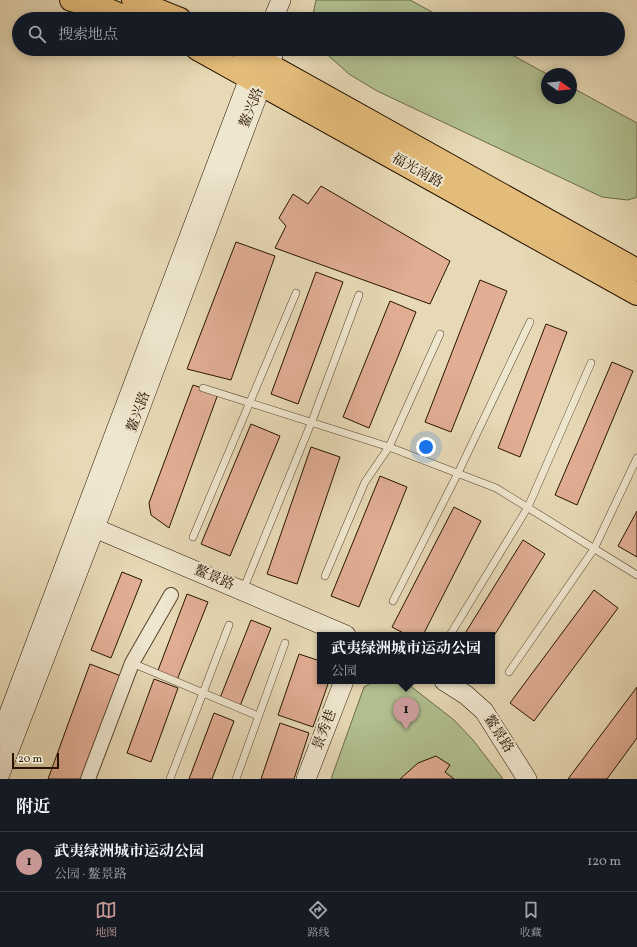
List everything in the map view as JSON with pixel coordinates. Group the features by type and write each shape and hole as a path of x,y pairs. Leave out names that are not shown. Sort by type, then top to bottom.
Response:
{"main road":[{"path":"71,0 102,7 114,12"},
{"path":"133,0 163,12"},
{"path":"276,12 280,0"},
{"path":"289,12 293,0"},
{"name":"福光南路","path":"233,56 259,61 635,266"},
{"name":"福光南路","path":"259,61 637,294"},
{"name":"鳌兴路","path":"0,774 88,525 259,61"},
{"name":"鳌兴路","path":"0,737 88,525"},
{"name":"鳌景路","path":"88,525 339,632"},
{"name":"景秀巷","path":"306,779 343,684"},
{"name":"鳌景路","path":"449,684 466,695 484,711 527,779"}],"street":[{"path":"88,779 132,663 171,595"}],"lane":[{"path":"193,537 296,293"},
{"path":"243,590 312,421 359,295"},
{"path":"393,601 458,473 530,322"},
{"path":"324,576 365,482 389,447 440,334"},
{"path":"452,632 528,508 591,363"},
{"path":"204,388 312,421 389,447 496,488 637,575"},
{"path":"509,672 594,549 637,458"},
{"path":"170,779 229,625"},
{"path":"236,779 285,643"},
{"path":"132,663 258,716"}],"green space":[{"path":"316,0 410,0 432,12 313,12"},
{"path":"329,56 514,56 541,71 541,104 577,104 577,90 637,123 637,197 628,200 602,197 377,91 349,74"},
{"path":"369,684 408,684 454,720 473,740 503,779 331,779 364,687"}],"building":[{"path":"321,186 450,261 430,304 275,248 286,226 279,218 293,194 308,204"},
{"path":"236,242 275,256 231,380 187,369"},
{"path":"316,272 343,282 298,404 271,394"},
{"path":"480,280 507,291 451,432 425,422"},
{"path":"390,301 416,312 369,428 343,417"},
{"path":"546,324 567,332 520,457 498,448"},
{"path":"612,362 633,371 577,505 555,495"},
{"path":"193,385 218,394 169,528 151,515 149,503"},
{"path":"251,424 280,436 230,556 201,544"},
{"path":"311,447 340,457 297,584 267,574"},
{"path":"380,476 407,487 359,607 331,596"},
{"path":"454,507 481,521 425,632 401,632 392,627"},
{"path":"637,511 637,557 618,546"},
{"path":"523,540 545,554 495,634 495,632 466,632"},
{"path":"122,572 142,580 111,658 91,650"},
{"path":"594,590 618,608 534,721 510,703"},
{"path":"187,594 208,602 177,680 157,673"},
{"path":"251,620 271,628 240,706 220,698"},
{"path":"299,654 317,660 317,684 328,684 313,727 278,715"},
{"path":"90,664 121,676 84,779 48,779"},
{"path":"154,679 178,688 151,762 127,753"},
{"path":"637,687 637,738 607,779 568,779"},
{"path":"214,713 234,721 212,779 189,779"},
{"path":"280,723 309,733 294,779 261,779"},
{"path":"436,756 450,765 445,772 454,779 400,779 418,763"}],"place":[{"name":"武夷绿洲城市运动公园","path":"406,730"}]}
